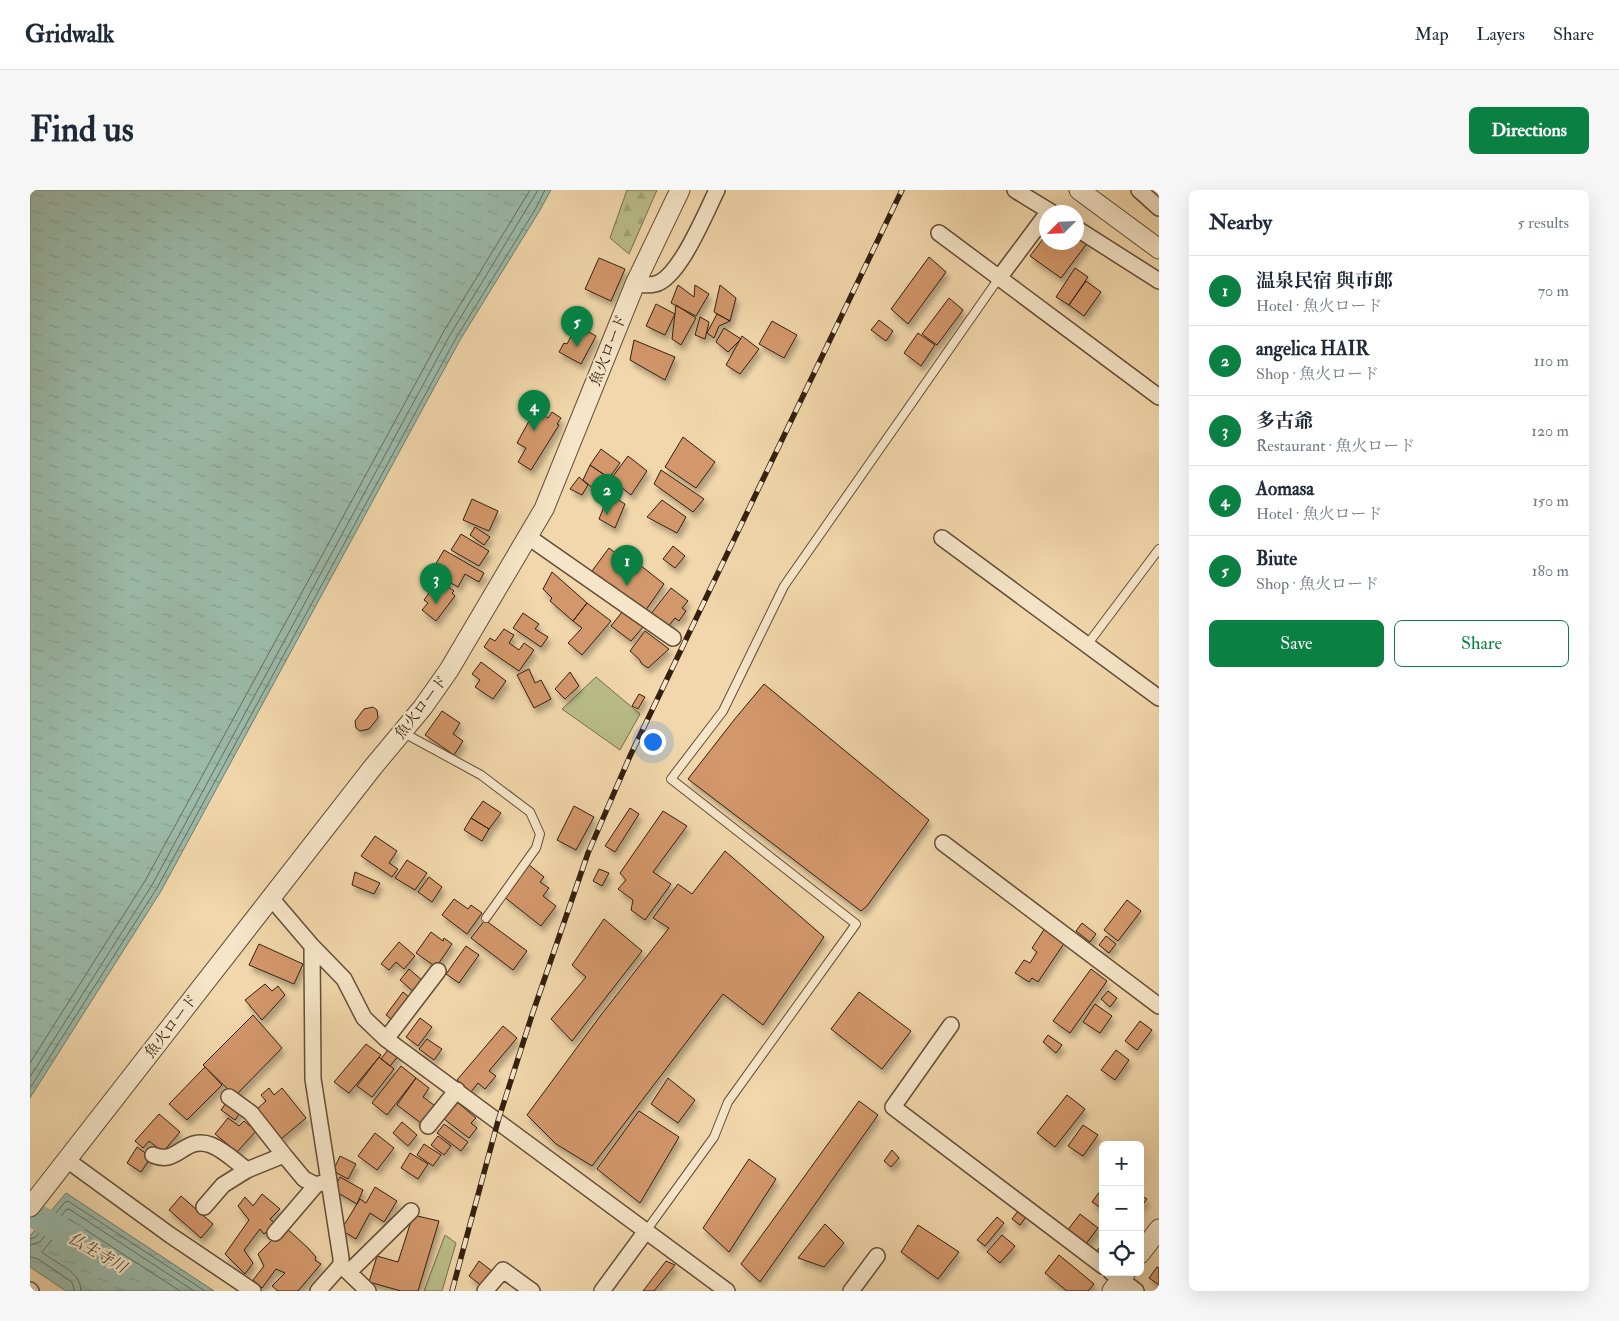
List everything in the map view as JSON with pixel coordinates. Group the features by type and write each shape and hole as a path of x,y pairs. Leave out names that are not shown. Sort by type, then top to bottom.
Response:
{"street":[{"name":"魚火ロード","path":"30,1207 373,767 424,707 449,670 544,509 635,284 680,190"},
{"path":"635,284 655,284 668,278 682,260 717,190"},
{"path":"1015,190 1039,206"},
{"path":"1078,190 1159,249"},
{"path":"1140,190 1159,208"},
{"path":"999,278 1039,226"},
{"path":"939,233 1159,397"},
{"path":"1084,233 1159,280"},
{"path":"527,536 673,638"},
{"path":"942,538 1159,698"},
{"path":"943,844 1159,1006"},
{"path":"271,898 312,946 344,979 364,1018 386,1039 727,1291"},
{"path":"312,946 314,1079 322,1183 345,1268 368,1291"},
{"path":"386,1039 438,971"},
{"path":"951,1025 893,1107 1099,1263"},
{"path":"428,1126 457,1090"},
{"path":"229,1097 251,1113 304,1178 322,1183"},
{"path":"153,1155 171,1157 185,1147 197,1143 211,1145 247,1170"},
{"path":"204,1207 223,1186 247,1170 284,1155"},
{"path":"65,1162 253,1291"},
{"path":"275,1233 322,1183"},
{"path":"318,1291 411,1211"},
{"path":"1144,1249 1159,1229"},
{"path":"602,1291 646,1231"},
{"path":"851,1291 877,1256"},
{"path":"485,1291 502,1270 532,1291"},
{"path":"1117,1279 1136,1291"}],"lane":[{"path":"646,1231 714,1136 728,1102 856,924 671,779 723,711 784,586 999,278"},
{"path":"1087,645 1159,549"},
{"path":"402,732 481,775 530,812 540,834 536,848 486,918"}],"green space":[{"path":"627,190 657,190 629,254 610,238"},
{"path":"596,677 640,714 620,750 562,709"},
{"path":"445,1235 456,1243 442,1291 424,1291"}],"water":[{"path":"30,190 551,190 460,340 161,891 30,1098"},
{"path":"66,1193 214,1291 66,1291 30,1267 30,1236"}],"building":[{"path":"1084,239 1088,242 1084,247"},
{"path":"1039,244 1039,250 1082,250 1061,278 1030,256"},
{"path":"929,257 946,272 908,324 891,309"},
{"path":"599,258 625,269 611,301 585,289"},
{"path":"1075,268 1088,277 1069,305 1056,297"},
{"path":"1086,281 1101,292 1084,316 1069,305"},
{"path":"678,285 694,297 695,285 709,294 696,316 671,303"},
{"path":"720,285 736,298 730,321 714,312"},
{"path":"949,298 963,310 937,345 922,334"},
{"path":"656,304 675,314 665,335 646,326"},
{"path":"676,305 696,318 681,345 672,339"},
{"path":"717,314 730,321 719,326 714,338 707,333"},
{"path":"700,317 709,322 705,339 695,335"},
{"path":"879,320 893,331 886,341 871,330"},
{"path":"772,321 797,335 784,358 759,344"},
{"path":"577,325 596,336 581,364 559,352 564,343 567,344"},
{"path":"724,328 741,339 728,352 716,342"},
{"path":"918,333 935,345 921,366 904,353"},
{"path":"742,336 759,349 740,374 726,365"},
{"path":"634,340 675,357 665,380 630,360"},
{"path":"535,410 548,418 552,412 561,418 557,424 559,425 531,470 518,462 526,448 517,443"},
{"path":"683,437 715,462 696,488 665,467"},
{"path":"601,449 620,463 609,478 590,465"},
{"path":"628,456 647,471 631,495 611,479"},
{"path":"590,465 609,478 600,494 583,480"},
{"path":"661,470 704,499 693,512 654,484"},
{"path":"579,477 588,485 582,495 570,489"},
{"path":"609,494 625,504 615,528 599,519"},
{"path":"472,499 498,511 489,531 463,520"},
{"path":"662,500 686,517 677,533 647,517"},
{"path":"475,527 490,537 484,545 470,535"},
{"path":"461,534 489,551 479,566 451,550"},
{"path":"673,546 685,556 675,568 663,559"},
{"path":"609,548 633,567 640,565 664,584 643,614 592,571"},
{"path":"444,550 484,573 479,582 465,574 458,587 431,572"},
{"path":"552,572 587,603 573,621 550,601 552,598 543,589"},
{"path":"440,584 444,588 446,585 454,591 452,593 455,596 436,621 422,610 428,603 424,600 431,590 433,592"},
{"path":"671,588 688,601 682,608 686,611 679,621 675,618 667,628 650,615"},
{"path":"587,603 611,621 582,655 568,643 582,628 573,621"},
{"path":"622,612 643,627 631,641 611,626"},
{"path":"523,613 539,624 535,629 548,637 541,647 513,628"},
{"path":"504,629 514,635 509,643 519,650 524,643 534,650 519,671 484,647 490,638 495,641"},
{"path":"645,631 669,649 648,668 630,651"},
{"path":"481,662 506,681 493,699 475,687 480,680 472,674"},
{"path":"529,669 535,683 541,680 551,699 534,708 517,675"},
{"path":"570,672 579,686 565,699 555,689"},
{"path":"764,684 929,820 867,906 861,911 688,779"},
{"path":"639,694 645,697 638,709 632,706"},
{"path":"373,707 377,710 378,718 369,729 360,731 356,728 355,721 364,709"},
{"path":"442,711 460,723 453,734 463,741 454,755 425,735"},
{"path":"483,801 501,813 489,829 471,818"},
{"path":"574,806 594,817 576,850 557,840"},
{"path":"630,808 639,814 615,852 605,846"},
{"path":"663,811 687,826 653,872 671,884 645,920 631,910 633,900 618,889 626,880 620,873"},
{"path":"471,818 489,829 482,841 464,830"},
{"path":"375,836 397,851 389,863 398,869 392,877 361,856"},
{"path":"725,851 824,937 763,1025 723,994 592,1166 556,1144 527,1115 601,1015 669,928 653,918 678,884 692,894"},
{"path":"407,860 427,873 415,890 395,878"},
{"path":"528,864 544,877 540,882 549,888 543,896 556,906 541,926 503,896"},
{"path":"599,869 609,873 602,886 593,881"},
{"path":"355,872 380,883 374,894 352,885"},
{"path":"429,877 442,887 432,902 418,892"},
{"path":"454,899 468,909 471,905 482,913 467,934 442,915"},
{"path":"1127,900 1141,911 1118,941 1104,930"},
{"path":"604,919 642,951 572,1041 551,1019 586,977 572,965"},
{"path":"485,920 527,951 513,970 471,938"},
{"path":"1082,923 1096,934 1090,942 1076,931"},
{"path":"1045,928 1065,942 1038,982 1032,978 1029,982 1015,973 1024,960 1030,963 1037,952 1032,948"},
{"path":"431,932 443,941 444,938 452,944 436,967 416,953"},
{"path":"1106,936 1116,944 1109,953 1099,945"},
{"path":"399,942 415,956 404,969 396,962 389,970 381,964"},
{"path":"259,944 303,964 294,984 249,965"},
{"path":"466,946 479,955 459,983 446,974"},
{"path":"409,969 424,982 415,993 400,980"},
{"path":"1091,969 1107,981 1070,1033 1053,1021"},
{"path":"265,984 272,991 278,986 285,995 262,1020 245,1000"},
{"path":"1108,991 1117,998 1110,1007 1101,999"},
{"path":"403,992 414,1001 398,1024 386,1015"},
{"path":"859,992 911,1031 882,1069 831,1029"},
{"path":"1095,1004 1112,1016 1100,1033 1083,1022"},
{"path":"253,1015 282,1048 235,1096 203,1065"},
{"path":"420,1018 432,1027 418,1046 406,1037"},
{"path":"1140,1021 1152,1030 1137,1050 1125,1041"},
{"path":"503,1026 517,1038 489,1071 496,1076 485,1089 478,1083 471,1092 457,1080"},
{"path":"1048,1035 1062,1045 1056,1053 1043,1042"},
{"path":"427,1039 442,1049 434,1060 419,1049"},
{"path":"366,1044 381,1055 349,1093 334,1082"},
{"path":"390,1047 399,1055 390,1066 381,1059"},
{"path":"1116,1050 1129,1060 1115,1080 1101,1070"},
{"path":"379,1057 394,1069 372,1097 357,1086"},
{"path":"401,1066 416,1078 387,1115 372,1103"},
{"path":"205,1067 222,1085 187,1120 169,1104"},
{"path":"416,1078 429,1088 423,1097 438,1108 425,1126 397,1105"},
{"path":"668,1078 695,1100 678,1123 651,1104"},
{"path":"269,1088 274,1095 282,1088 306,1118 281,1139 257,1109 266,1101 261,1095"},
{"path":"1067,1095 1085,1109 1055,1147 1037,1133"},
{"path":"859,1101 878,1115 760,1282 741,1264"},
{"path":"457,1102 476,1118 471,1123 477,1128 469,1138 444,1119"},
{"path":"226,1103 241,1111 235,1120 221,1110"},
{"path":"639,1111 679,1137 640,1203 597,1169"},
{"path":"159,1114 180,1132 163,1152 149,1141 143,1148 135,1141"},
{"path":"228,1118 239,1126 244,1121 256,1131 237,1152 215,1134"},
{"path":"402,1122 417,1135 408,1146 393,1133"},
{"path":"444,1124 468,1142 461,1151 437,1133"},
{"path":"1083,1125 1098,1135 1083,1156 1068,1146"},
{"path":"375,1133 394,1148 377,1170 358,1156"},
{"path":"438,1136 451,1146 444,1155 431,1145"},
{"path":"424,1144 441,1155 433,1166 417,1155"},
{"path":"137,1147 151,1157 141,1172 127,1163"},
{"path":"892,1150 899,1158 891,1167 884,1161"},
{"path":"410,1153 428,1164 418,1179 401,1168"},
{"path":"340,1156 356,1164 348,1179 333,1171"},
{"path":"749,1159 776,1179 729,1252 703,1228"},
{"path":"340,1177 363,1190 357,1204 333,1190"},
{"path":"375,1187 397,1201 384,1222 370,1213 356,1239 341,1230 360,1199 366,1203"},
{"path":"1099,1192 1099,1206 1092,1202"},
{"path":"262,1194 280,1209 270,1219 276,1224 264,1234 260,1229 244,1250 253,1263 245,1274 225,1254 249,1220 238,1206 245,1197 253,1206"},
{"path":"181,1196 213,1224 201,1238 169,1210"},
{"path":"1018,1211 1026,1217 1020,1225 1012,1219"},
{"path":"1080,1214 1098,1228 1085,1245 1067,1231"},
{"path":"413,1215 439,1221 418,1291 401,1291 369,1282 377,1256 398,1262"},
{"path":"997,1217 1004,1223 985,1246 977,1240"},
{"path":"825,1224 844,1243 824,1267 798,1258"},
{"path":"918,1225 959,1252 938,1279 901,1252"},
{"path":"285,1227 308,1248 316,1257 315,1260 321,1264 298,1291 278,1291 272,1286 285,1273 276,1269 262,1288 253,1280 264,1266 258,1254"},
{"path":"1002,1235 1015,1246 1000,1263 987,1252"},
{"path":"1099,1248 1099,1258 1094,1254"},
{"path":"1059,1255 1094,1284 1088,1291 1067,1291 1045,1273"},
{"path":"479,1261 493,1272 482,1286 469,1276"},
{"path":"666,1261 675,1265 654,1291 643,1291"},
{"path":"1157,1267 1159,1268 1159,1285 1149,1278"}],"waterway":[{"name":"仏生寺川","path":"30,1213 75,1238"}],"railway":[{"path":"452,1291 498,1121 532,1015 588,853 630,756 902,190"}],"place":[{"name":"Biute","path":"577,347"},
{"name":"Aomasa","path":"534,431"},
{"name":"angelica HAIR","path":"607,515"},
{"name":"温泉民宿 與市郎","path":"627,586"},
{"name":"多古爺","path":"436,604"}]}
